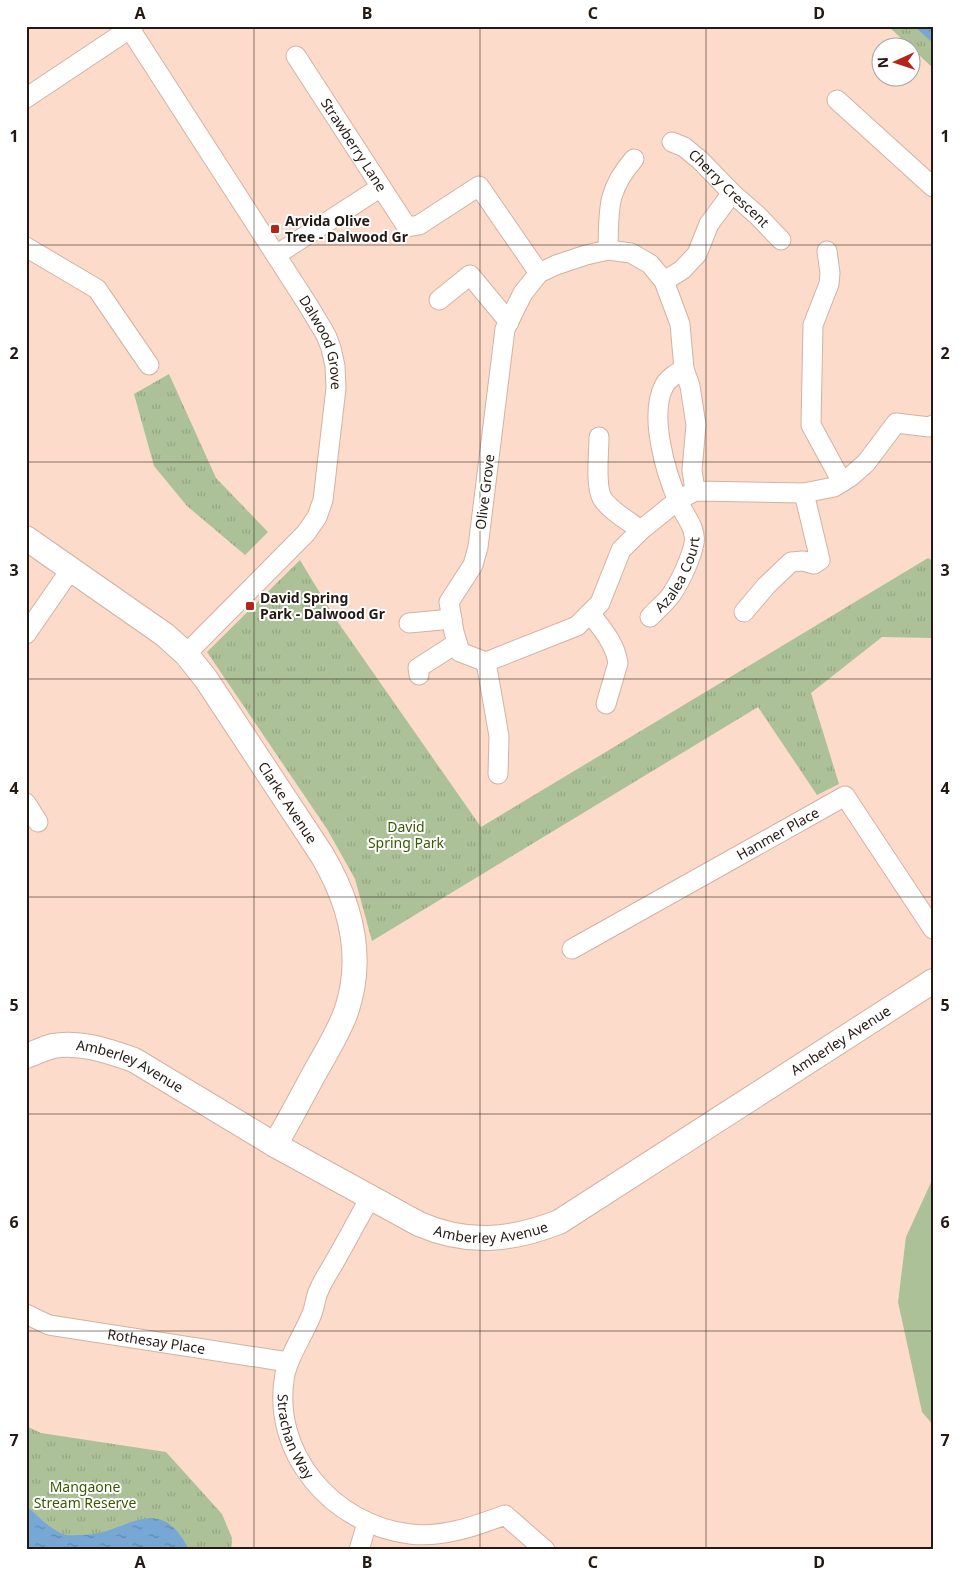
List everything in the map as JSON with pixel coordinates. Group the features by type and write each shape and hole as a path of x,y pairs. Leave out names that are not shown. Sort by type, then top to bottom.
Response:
{"street":[{"path":"26,98 132,27"},
{"name":"Dalwood Grove","path":"132,27 326,335 335,366 335,396 323,500 317,516 300,540 186,654"},
{"name":"Strawberry Lane","path":"296,56 407,227 419,225 479,186 539,273"},
{"path":"837,100 933,187"},
{"name":"Cherry Crescent","path":"672,142 684,147 781,240"},
{"path":"608,250 613,190 624,170 634,160"},
{"path":"276,255 381,187"},
{"path":"664,281 682,270 697,254 709,224 732,193"},
{"path":"26,247 97,289 149,365"},
{"name":"Olive Grove","path":"457,643 449,602 473,565 478,547 505,329 523,293 539,273 586,255 608,250 639,257 650,264 664,281 680,324 684,368 690,386 696,425 692,470 695,491"},
{"path":"828,251 829,284 813,325 810,425 842,482"},
{"path":"439,300 470,274 509,322"},
{"path":"678,501 664,456 657,413 665,384 672,376 684,368"},
{"path":"420,675 418,668 457,643 460,652 486,662 577,626 600,604 621,550 641,530 678,501 695,491 804,493 834,487 850,477 866,462 896,423 933,425"},
{"path":"599,437 599,484 602,498 608,505 641,530"},
{"path":"744,612 766,586 792,562 802,561 814,564 820,560 804,493"},
{"name":"Azalea Court","path":"650,617 673,593 694,542 693,531 678,501"},
{"name":"Clarke Avenue","path":"26,538 165,635 186,654 206,679 322,855 338,883 350,919 354,944 351,992 346,1012 335,1036 276,1145"},
{"path":"26,634 71,569"},
{"path":"590,613 613,644 617,657 618,663 606,704"},
{"path":"409,623 452,618"},
{"path":"486,662 499,736 498,774"},
{"name":"Hanmer Place","path":"572,949 845,796 933,929"},
{"path":"26,803 38,822"},
{"name":"Amberley Avenue","path":"26,1056 53,1046 84,1045 134,1060 276,1145 370,1198 431,1229 468,1237 493,1239 533,1232 559,1222 933,981"},
{"name":"Strachan Way","path":"370,1198 318,1291 312,1315 288,1362 284,1387 285,1418 295,1448 306,1472 346,1512 367,1524 410,1534 427,1535 466,1529 506,1515 545,1550"},
{"name":"Rothesay Place","path":"26,1314 49,1325 288,1362"},
{"path":"359,1550 367,1524"}],"green space":[{"path":"888,26 933,26 933,68 922,58 922,38 901,38"},
{"path":"169,374 216,478 268,532 245,555 187,506 154,466 134,394"},
{"name":"David Spring Park","path":"928,558 933,561 933,638 882,637 811,693 839,784 817,795 758,707 372,941 355,879 327,829 207,652 300,560 335,618 481,827"},
{"path":"933,1178 933,1425 922,1412 898,1302 906,1237"},
{"name":"Mangaone Stream Reserve","path":"26,1426 41,1433 166,1452 222,1514 232,1538 231,1550 26,1550"}],"water":[{"path":"914,26 933,26 933,43"},
{"path":"26,1505 48,1525 66,1535 94,1534 139,1520 152,1518 165,1521 177,1531 189,1550 38,1550 26,1545"}],"place":[{"name":"Arvida Olive Tree - Dalwood Gr","path":"275,229"},
{"name":"David Spring Park - Dalwood Gr","path":"250,606"}]}
